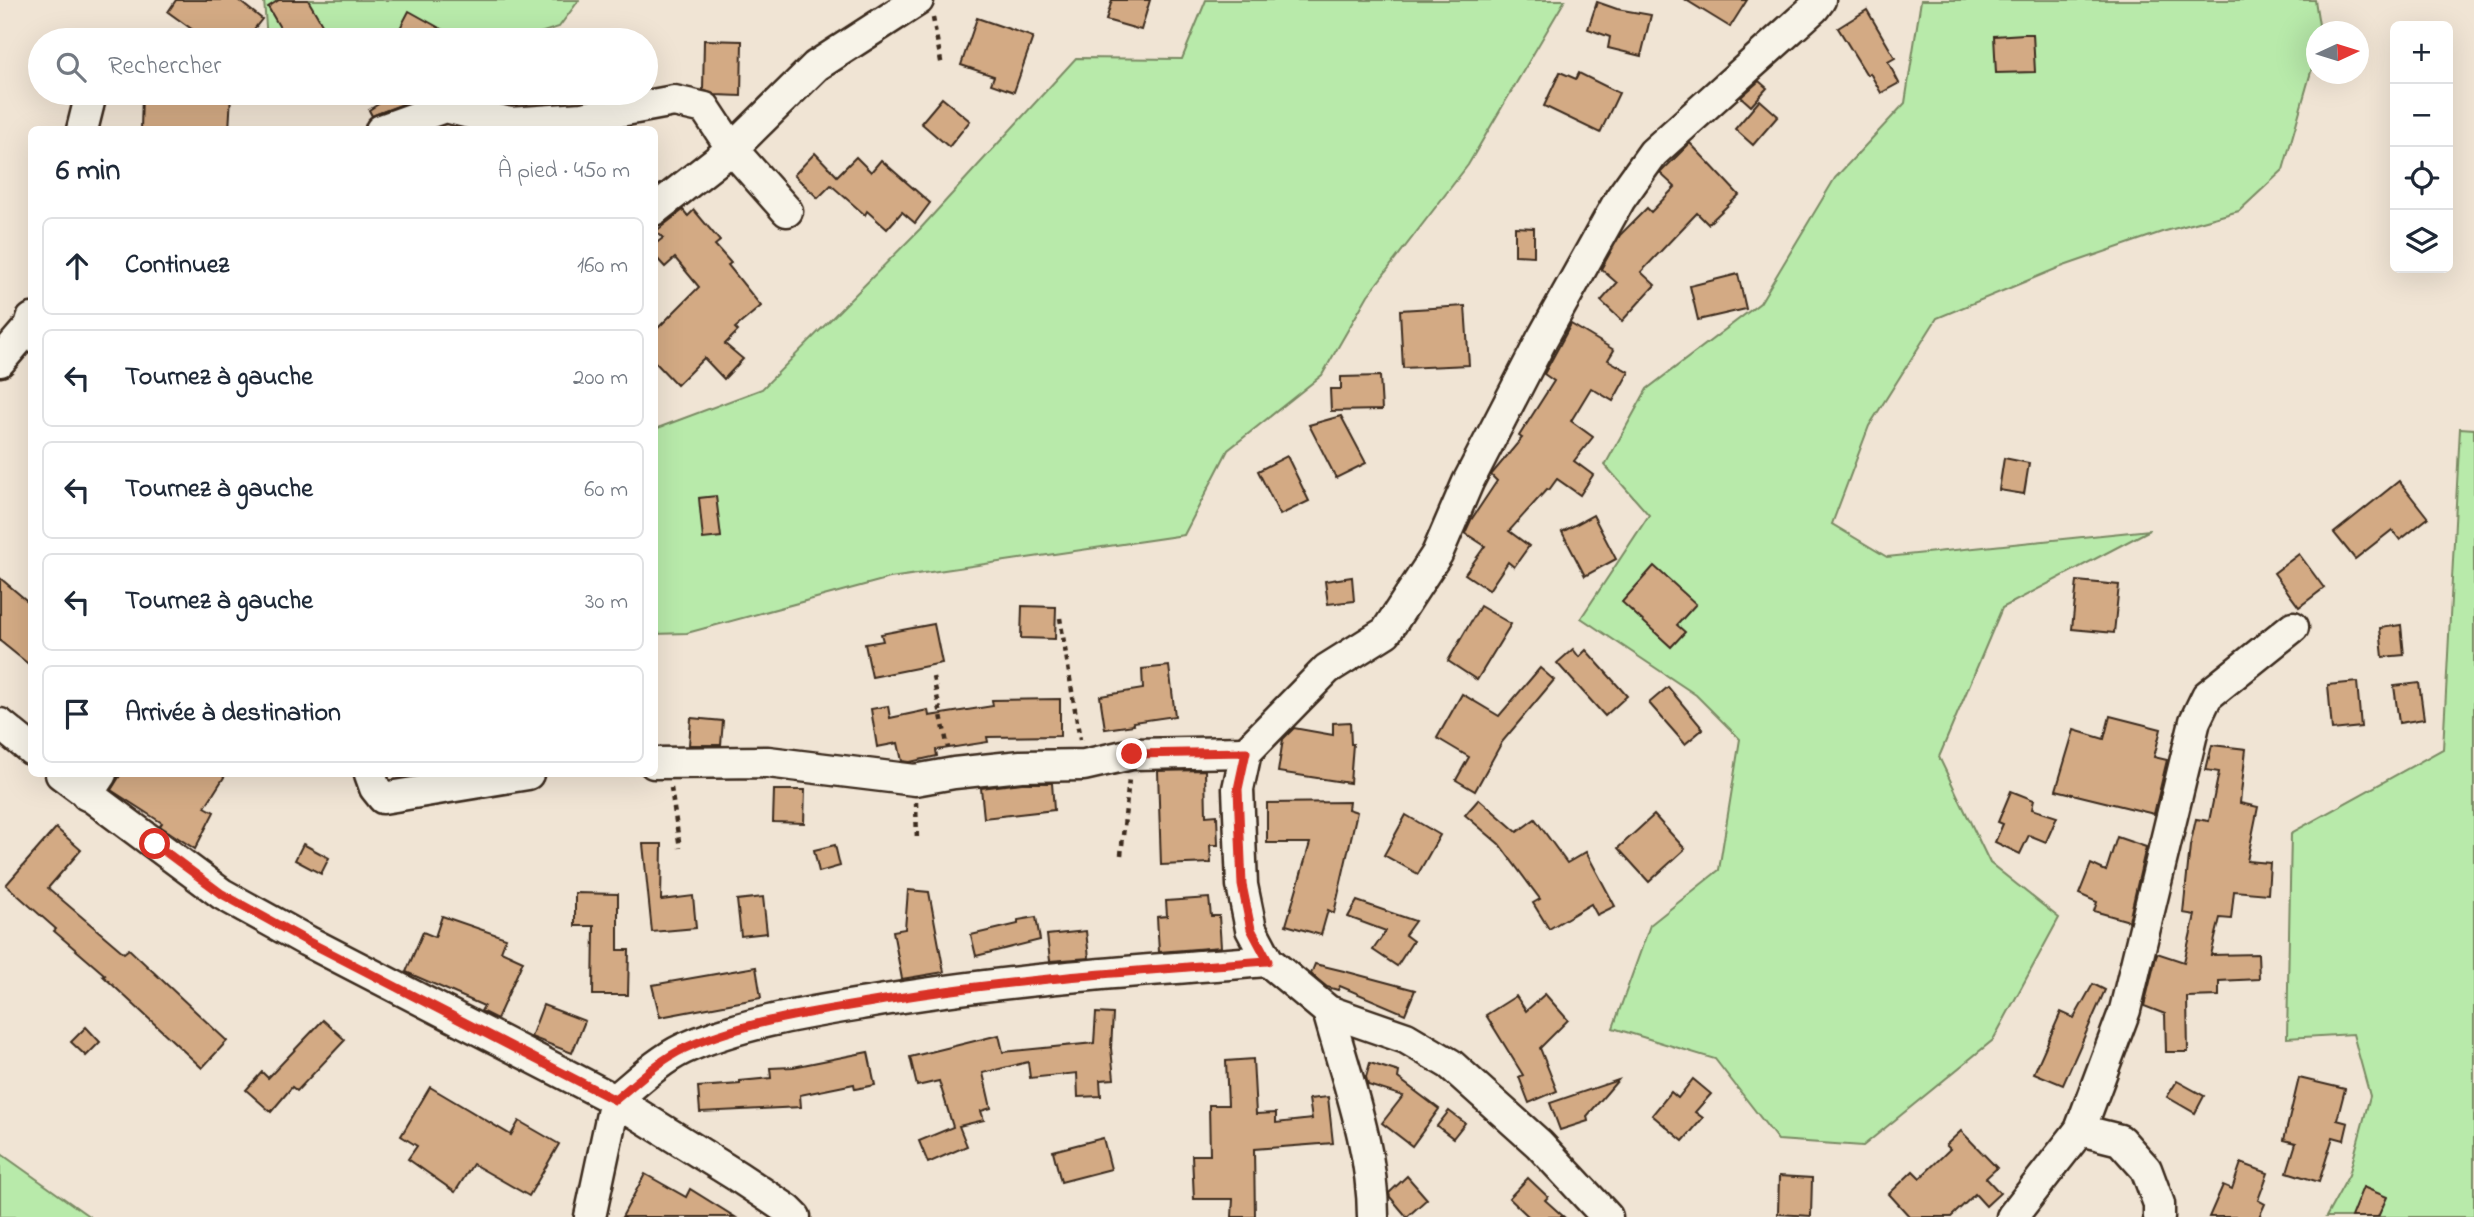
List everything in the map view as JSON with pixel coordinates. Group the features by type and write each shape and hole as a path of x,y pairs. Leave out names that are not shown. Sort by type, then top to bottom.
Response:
{"street":[{"path":"1607,1217 1539,1144 1450,1064 1406,1038 1328,1011 1268,961 1251,929 1242,885 1238,789 1246,752 1327,669 1386,632 1437,554 1468,482 1583,263 1620,199 1653,153 1814,8 1819,0"},
{"path":"658,207 732,149 816,66 924,5"},
{"path":"658,104 674,101 705,108 732,149 787,211"},
{"path":"392,126 444,107 510,123 582,118 652,105"},
{"path":"0,361 28,328"},
{"path":"2012,1217 2080,1130 2125,1010 2195,721 2207,696 2293,627"},
{"path":"0,724 28,747"},
{"path":"661,763 768,762 915,780 1021,766 1084,765 1132,754 1246,752"},
{"path":"71,777 94,784 222,894 307,941 615,1100 747,1183 795,1217"},
{"path":"371,777 383,798 510,777"},
{"path":"590,1217 615,1100 679,1051 715,1036 810,1012 914,995 1044,978 1268,961"},
{"path":"1328,1011 1361,1130 1373,1199 1373,1217"},
{"path":"2080,1130 2120,1140 2147,1169 2159,1204 2159,1217"}],"path":[{"path":"924,5 942,67"},
{"path":"1060,618 1084,765"},
{"path":"933,677 954,773"},
{"path":"1121,855 1132,754"},
{"path":"661,763 680,848"},
{"path":"915,780 917,842"}],"green space":[{"path":"264,0 579,0 556,28 266,28"},
{"path":"1206,0 1565,0 1468,165 1368,295 1322,375 1228,450 1184,535 890,578 687,633 658,634 658,428 762,389 920,229 1076,58 1182,59"},
{"path":"1921,0 2315,0 2318,21 2306,21 2307,84 2283,170 2239,211 2162,232 2058,268 1937,318 1869,426 1832,524 1887,557 2150,530 2002,608 1939,757 1990,863 2059,918 1993,1040 1863,1146 1778,1140 1715,1059 1613,1028 1650,925 1719,870 1740,739 1696,695 1581,618 1649,515 1605,465 1647,389 1760,303 1835,178 1905,103"},
{"path":"2460,428 2474,429 2474,1217 2326,1217 2349,1175 2370,1096 2353,1034 2287,1038 2291,833 2443,749"},
{"path":"0,1153 90,1217 0,1217"}],"building":[{"path":"176,0 238,0 262,19 255,28 190,28 168,12"},
{"path":"279,0 308,0 324,28 280,28 268,7"},
{"path":"1112,0 1150,0 1141,30 1106,20"},
{"path":"1686,0 1747,0 1730,27"},
{"path":"1597,2 1617,9 1651,15 1641,56 1608,48 1610,37 1588,29"},
{"path":"1867,10 1895,58 1888,62 1899,83 1881,93 1838,28"},
{"path":"409,11 439,28 400,28"},
{"path":"977,18 1033,37 1014,92 991,84 994,76 961,65"},
{"path":"2033,34 2035,72 1996,73 1994,36"},
{"path":"704,40 742,41 741,96 715,95 703,90"},
{"path":"1560,72 1576,79 1579,73 1619,93 1600,133 1544,106"},
{"path":"1759,81 1767,88 1751,106 1741,97"},
{"path":"942,98 970,121 949,147 921,123"},
{"path":"1760,100 1778,116 1753,145 1735,129"},
{"path":"142,105 230,105 229,126 141,126"},
{"path":"377,105 400,105 372,116 369,110"},
{"path":"1690,143 1739,195 1708,224 1697,213 1641,272 1655,285 1622,321 1601,301 1617,283 1601,269 1620,235 1647,208 1651,212 1675,187 1660,173"},
{"path":"815,153 837,176 856,157 871,172 881,160 930,203 915,223 902,212 887,229 867,211 865,215 831,185 818,198 794,175"},
{"path":"683,210 688,216 694,210 720,241 715,245 731,263 728,265 761,306 735,328 738,331 725,344 743,359 724,379 704,358 677,385 658,365 658,328 699,287 675,258 665,267 658,259 658,242 663,238 658,229"},
{"path":"1515,227 1534,228 1534,256 1515,255"},
{"path":"1738,274 1746,309 1698,320 1690,286"},
{"path":"1465,306 1469,365 1403,368 1400,310"},
{"path":"1571,324 1614,350 1608,360 1629,372 1613,401 1591,388 1571,421 1593,437 1574,461 1593,475 1580,495 1557,479 1509,531 1529,546 1514,567 1508,562 1489,590 1465,574 1485,546 1465,533 1497,481 1491,475 1522,438 1519,436 1554,381 1544,374"},
{"path":"1380,376 1382,410 1331,411 1330,389 1341,389 1341,377"},
{"path":"1341,416 1366,463 1336,478 1309,425"},
{"path":"1287,456 1309,501 1280,515 1258,471"},
{"path":"2004,458 2029,463 2024,494 1999,490"},
{"path":"2399,481 2428,518 2400,540 2392,530 2355,559 2334,533"},
{"path":"716,496 721,537 703,539 699,498"},
{"path":"1593,515 1616,559 1585,576 1562,532"},
{"path":"2299,554 2324,588 2299,607 2274,573"},
{"path":"1654,566 1696,604 1677,625 1685,632 1671,647 1622,602"},
{"path":"1352,577 1354,601 1328,604 1325,581"},
{"path":"0,578 28,602 28,664 0,641"},
{"path":"2077,581 2119,585 2114,633 2072,629"},
{"path":"1022,606 1056,607 1055,639 1021,638"},
{"path":"1480,606 1511,624 1477,680 1448,661"},
{"path":"934,624 942,663 872,677 865,644 883,641 881,634"},
{"path":"2401,625 2404,655 2383,657 2380,628"},
{"path":"1573,649 1579,657 1586,650 1627,696 1605,716 1557,663"},
{"path":"1169,666 1175,716 1105,729 1100,696 1143,689 1142,669"},
{"path":"1540,668 1554,680 1502,742 1475,791 1456,780 1469,757 1437,738 1462,694 1499,716"},
{"path":"2357,682 2361,727 2332,730 2328,685"},
{"path":"2419,683 2424,719 2399,723 2394,686"},
{"path":"1668,687 1703,729 1685,744 1649,703"},
{"path":"1060,699 1060,736 987,737 988,742 936,750 937,756 910,762 902,761 898,743 877,747 871,709 888,706 890,718 928,710 929,716 993,706 992,700"},
{"path":"2110,716 2161,729 2154,757 2167,760 2154,814 2056,790 2074,730 2104,739"},
{"path":"691,718 723,721 721,745 689,745"},
{"path":"1350,722 1353,744 1350,783 1278,772 1283,739 1294,728 1333,735 1333,723"},
{"path":"2212,745 2246,749 2240,803 2258,807 2247,861 2270,863 2268,894 2234,891 2231,919 2220,918 2211,955 2258,954 2259,979 2219,981 2219,996 2187,997 2188,1052 2166,1052 2165,1014 2144,1006 2157,953 2184,962 2195,915 2183,913 2190,846 2196,819 2209,821 2219,772 2206,770"},
{"path":"1205,770 1206,816 1217,815 1218,845 1210,845 1211,863 1161,865 1158,771"},
{"path":"119,777 224,777 205,807 214,812 195,849 160,826 162,823 111,790"},
{"path":"1022,783 1052,783 1054,810 984,818 981,788"},
{"path":"774,790 805,790 804,823 773,822"},
{"path":"2011,791 2034,800 2032,809 2057,817 2046,842 2029,835 2020,854 1995,842 2003,824 1998,822"},
{"path":"1479,799 1517,832 1535,819 1567,863 1586,852 1615,906 1597,915 1591,904 1549,929 1533,903 1540,899 1499,844 1465,815"},
{"path":"1349,802 1348,809 1357,812 1334,913 1328,910 1321,935 1286,925 1310,843 1267,843 1267,803"},
{"path":"1406,815 1440,835 1418,874 1384,855"},
{"path":"1654,815 1685,849 1649,882 1618,848"},
{"path":"56,828 81,850 48,888 124,953 129,949 227,1041 202,1068 6,885"},
{"path":"2117,837 2146,847 2129,921 2094,911 2097,902 2079,894 2091,864 2106,871"},
{"path":"303,844 329,858 321,874 295,860"},
{"path":"643,844 662,844 661,900 693,896 696,928 652,932"},
{"path":"835,845 840,866 819,872 814,850"},
{"path":"908,890 929,892 944,972 902,979 893,931 905,929"},
{"path":"575,893 618,894 618,950 629,950 628,995 593,995 594,926 575,926"},
{"path":"763,897 767,933 741,936 737,900"},
{"path":"1209,898 1211,916 1219,916 1221,947 1159,952 1157,917 1167,916 1166,901"},
{"path":"1357,901 1415,921 1405,935 1413,941 1397,966 1373,950 1386,931 1348,917"},
{"path":"442,916 506,938 501,951 523,961 497,1019 481,1011 484,1006 406,972 423,932 435,937"},
{"path":"1036,917 1040,940 976,956 971,935"},
{"path":"1086,931 1089,958 1050,961 1047,935"},
{"path":"1315,964 1415,990 1405,1014 1340,986 1338,990 1327,987 1311,974"},
{"path":"756,967 761,998 660,1017 652,985"},
{"path":"2093,984 2105,990 2063,1085 2034,1073 2061,1012 2074,1018"},
{"path":"1545,994 1568,1020 1540,1048 1557,1091 1529,1103 1519,1077 1523,1075 1486,1015 1516,996 1526,1011"},
{"path":"543,1005 585,1021 572,1053 531,1037"},
{"path":"1096,1013 1113,1014 1111,1048 1114,1079 1100,1080 1101,1096 1078,1097 1077,1073 1030,1078 1028,1062 983,1073 991,1108 981,1111 984,1120 959,1126 967,1146 928,1163 919,1141 953,1127 939,1081 917,1086 910,1057 999,1035 1003,1052 1094,1043"},
{"path":"323,1020 345,1040 297,1091 292,1087 271,1112 246,1090 262,1072 268,1078"},
{"path":"86,1027 100,1042 86,1056 71,1042"},
{"path":"868,1052 875,1085 855,1089 854,1084 800,1095 801,1107 700,1112 698,1087 740,1084 740,1081 771,1078 770,1068 793,1067"},
{"path":"1253,1059 1256,1114 1276,1113 1276,1123 1312,1119 1309,1099 1328,1097 1333,1143 1254,1149 1255,1217 1232,1217 1233,1199 1194,1199 1192,1155 1210,1155 1209,1105 1228,1105 1226,1061"},
{"path":"1370,1063 1399,1072 1398,1078 1439,1109 1412,1146 1382,1123 1403,1096 1368,1085 1366,1077"},
{"path":"2299,1078 2345,1089 2337,1120 2348,1123 2344,1140 2333,1137 2319,1182 2287,1172 2296,1143 2284,1140"},
{"path":"1693,1079 1711,1094 1695,1112 1703,1118 1683,1141 1652,1115 1671,1092 1678,1098"},
{"path":"1618,1080 1587,1116 1588,1121 1560,1130 1550,1103"},
{"path":"2177,1081 2204,1096 2195,1113 2167,1097"},
{"path":"430,1087 511,1135 519,1121 559,1144 529,1196 473,1164 455,1192 408,1159 417,1146 401,1136"},
{"path":"1449,1111 1465,1123 1453,1138 1437,1126"},
{"path":"1961,1131 1997,1168 1986,1178 2000,1193 1986,1206 1975,1194 1951,1217 1910,1217 1889,1194 1913,1171 1920,1178 1950,1149 1946,1145"},
{"path":"1103,1138 1111,1169 1061,1182 1053,1151"},
{"path":"2241,1163 2268,1173 2258,1200 2265,1204 2259,1217 2209,1217 2223,1185 2232,1189"},
{"path":"645,1174 686,1197 690,1189 735,1217 622,1217"},
{"path":"1407,1176 1427,1199 1407,1217 1389,1193"},
{"path":"1779,1176 1812,1178 1811,1216 1778,1214"},
{"path":"1528,1178 1548,1197 1545,1200 1564,1217 1529,1217 1509,1198"},
{"path":"2363,1187 2387,1197 2378,1217 2351,1217"}],"route":[{"path":"155,844 222,894 307,941 615,1100 679,1051 715,1036 810,1012 1044,978 1268,961 1251,929 1242,885 1238,789 1246,752 1132,754"}]}
